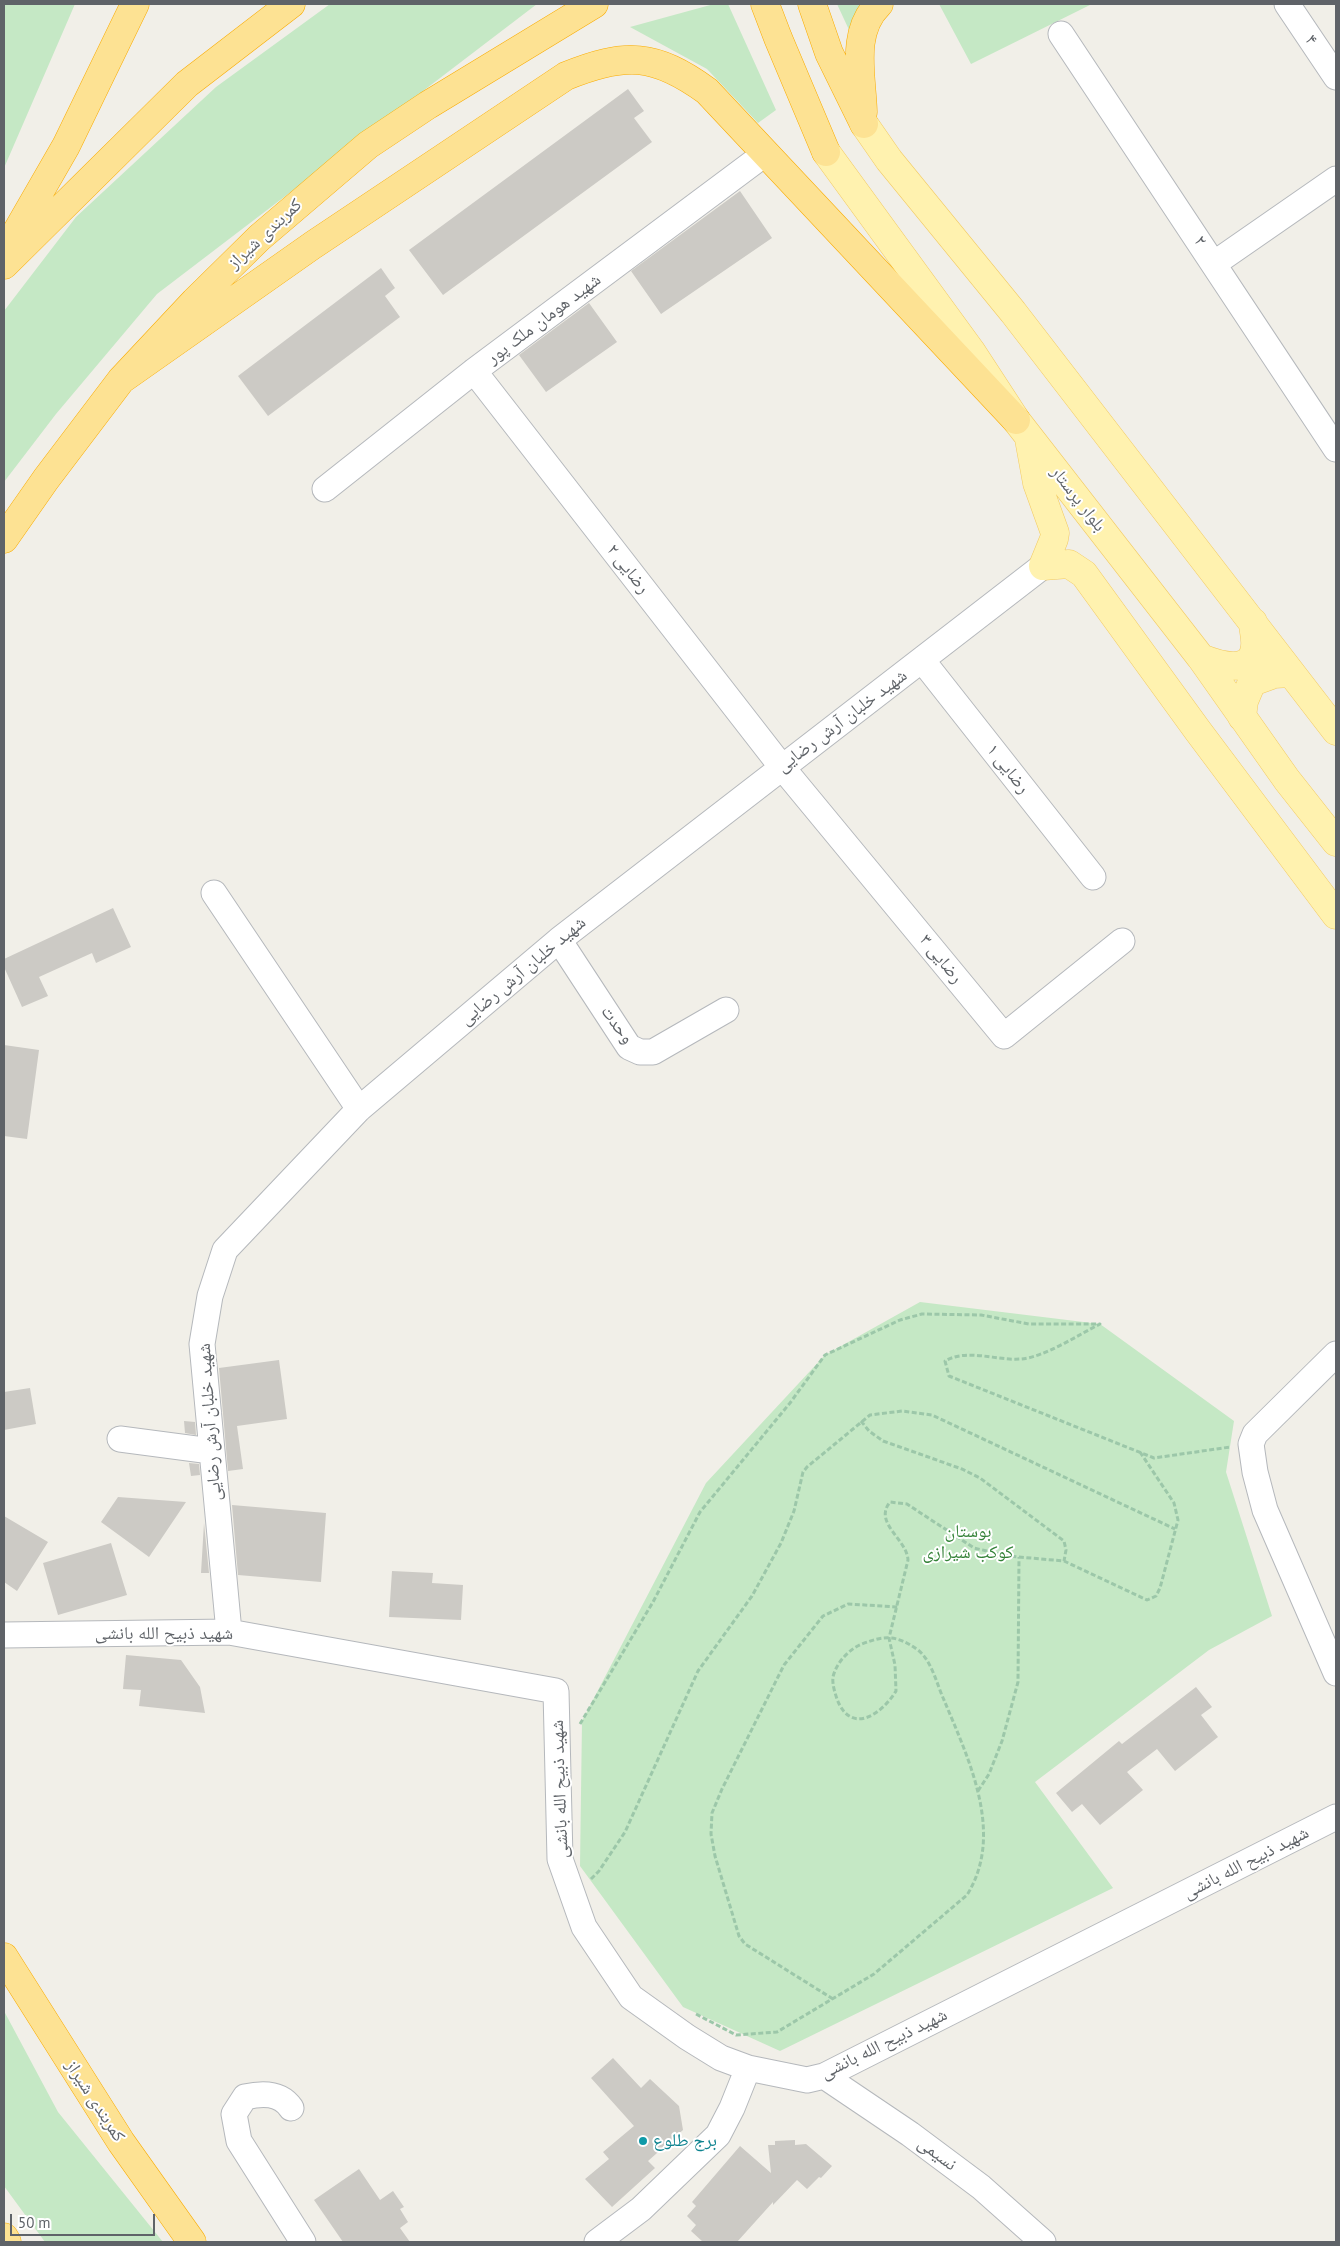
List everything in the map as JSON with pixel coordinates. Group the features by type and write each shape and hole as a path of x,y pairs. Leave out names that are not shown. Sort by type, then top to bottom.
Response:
{"highway":[{"path":"4,255 66,146 135,4"},
{"path":"4,265 187,84 291,4"},
{"name":"کمربندی شیراز","path":"4,539 46,478 120,380 195,301 259,238 368,145 428,105 594,4"},
{"path":"765,4 826,152"},
{"path":"812,4 829,53 864,124"},
{"path":"864,124 859,46 863,28 880,4"},
{"path":"120,380 313,245 566,76 590,66 638,59 661,64 684,75 707,91 1022,428"},
{"name":"کمربندی شیراز","path":"4,1957 121,2142 192,2242"},
{"path":"4,2238 7,2242"}],"main road":[{"path":"864,124 889,160 1013,312 1336,730"},
{"name":"بلوار پرستار","path":"826,152 971,351 1022,428 1201,658 1287,780 1336,842"},
{"name":"شهید خلبان آرش رضایی","path":"1022,428 1037,483 1055,533 1043,566"},
{"path":"1043,566 1069,564 1084,574 1198,732 1336,915"},
{"path":"1201,658 1221,666 1236,667 1245,663 1252,656 1255,646 1253,622"},
{"path":"1242,717 1244,702 1252,682 1274,674 1291,673"}],"street":[{"name":"۴","path":"1287,4 1336,77"},
{"name":"۲","path":"1061,34 1215,263 1336,449"},
{"name":"شهید هومان ملک پور","path":"324,488 474,371 766,153"},
{"path":"1215,263 1336,179"},
{"name":"رضایی ۲","path":"474,371 782,766"},
{"name":"شهید خلبان آرش رضایی","path":"229,1632 202,1344 210,1296 225,1250 359,1109 559,940 1043,566"},
{"name":"رضایی ۱","path":"922,660 1093,877"},
{"name":"رضایی ۳","path":"782,766 1004,1036 1122,941"},
{"path":"214,893 359,1109"},
{"name":"وحدت","path":"559,940 629,1047 640,1052 653,1052 726,1010"},
{"path":"1336,1354 1255,1434 1251,1444 1255,1472 1265,1510 1336,1673"},
{"path":"120,1439 211,1451"},
{"name":"شهید ذبیح الله بانشی","path":"4,1635 229,1632 556,1691 560,1859 584,1927 631,1998 687,2038 721,2058 748,2068 807,2080 824,2076 1336,1817"},
{"path":"597,2242 642,2209 718,2135 732,2108 748,2068"},
{"name":"نسیمی","path":"824,2076 910,2134 981,2187 1043,2242"},
{"path":"291,2108 285,2100 263,2093 244,2096 234,2114 239,2141 303,2242"}],"path":[{"path":"578,1729 653,1602 700,1512 790,1403 825,1356 835,1349 900,1320 922,1314 982,1315 1029,1324 1100,1324 1040,1354 1023,1359 955,1356 945,1361 949,1376 1154,1458 1251,1444"},
{"path":"585,1883 599,1871 624,1832 698,1671 752,1596 782,1543 794,1511 803,1472 870,1415 887,1412 916,1412 932,1416 1175,1529"},
{"path":"861,1421 869,1431 884,1441 962,1469 980,1478 1064,1541 1066,1550 1064,1561"},
{"path":"691,2011 736,2035 777,2032 874,1974 967,1895 976,1881 981,1865 983,1848 981,1807 978,1791 962,1743 925,1657 901,1641 889,1638 882,1636 858,1646 842,1659 833,1678 834,1692 839,1704 850,1718 858,1719 872,1716 882,1709 896,1691 895,1665 889,1638 898,1607 908,1552 890,1529 885,1516 885,1508 890,1502 907,1504 974,1548 990,1554 1064,1561 1147,1600 1156,1596 1160,1588 1178,1520 1174,1503 1140,1452"},
{"path":"978,1791 989,1774 1002,1741 1018,1682 1019,1557"},
{"path":"833,1999 745,1944 740,1936 715,1856 711,1834 712,1813 722,1789 784,1665 823,1616 848,1604 898,1607"}],"green space":[{"path":"4,4 75,4 4,168"},
{"path":"330,4 537,4 157,294 56,414 4,482 4,311 76,217 216,87"},
{"path":"714,4 728,4 776,110 758,123 707,69 630,27"},
{"path":"837,4 862,4 850,32"},
{"path":"939,4 1092,4 971,64"},
{"name":"بوستان کوکب شیرازی","path":"920,1302 1100,1324 1234,1421 1226,1472 1272,1616 1209,1650 1035,1782 1113,1888 780,2051 683,2007 580,1866 582,1721 706,1483 825,1355"},
{"path":"4,2011 58,2112 163,2242 45,2242 4,2186"}],"building":[{"path":"628,89 644,111 634,118 652,142 443,295 409,250"},
{"path":"740,191 772,238 661,314 631,271"},
{"path":"381,268 395,288 385,296 400,317 268,416 238,376"},
{"path":"589,303 617,342 546,392 519,355"},
{"path":"113,908 131,947 96,963 92,953 39,977 48,996 22,1007 4,967 4,959"},
{"path":"4,1045 39,1050 27,1139 4,1136"},
{"path":"279,1360 287,1419 237,1426 243,1469 228,1471 219,1368"},
{"path":"30,1388 36,1424 4,1430 4,1392"},
{"path":"184,1421 195,1422 196,1435 185,1433"},
{"path":"189,1463 199,1464 200,1475 191,1476"},
{"path":"118,1497 186,1502 149,1557 101,1522"},
{"path":"232,1505 326,1513 321,1582 238,1575"},
{"path":"4,1516 48,1542 17,1591 4,1582"},
{"path":"204,1523 209,1573 201,1573"},
{"path":"111,1543 127,1595 58,1615 43,1563"},
{"path":"392,1571 433,1573 432,1583 463,1585 461,1620 389,1617"},
{"path":"126,1655 181,1660 200,1687 205,1713 139,1706 141,1690 123,1689"},
{"path":"1196,1687 1212,1707 1201,1715 1218,1737 1175,1771 1157,1749 1127,1772 1143,1790 1100,1825 1082,1804 1072,1812 1056,1793 1119,1741 1122,1744"},
{"name":"برج طلوع","path":"613,2058 641,2088 650,2079 679,2106 683,2130 648,2161 655,2168 612,2207 585,2179 609,2159 603,2152 634,2126 591,2078"},
{"path":"795,2140 795,2145 806,2144 832,2166 821,2178 819,2177 807,2189 797,2180 773,2205 773,2202 737,2242 703,2242 691,2231 696,2225 687,2216 696,2206 692,2202 740,2146 771,2173 768,2145 775,2145 775,2141"},
{"path":"359,2169 380,2200 393,2191 404,2207 400,2209 408,2222 400,2228 410,2242 343,2242 314,2200"}],"place":[{"name":"برج طلوع","path":"643,2141"}]}
